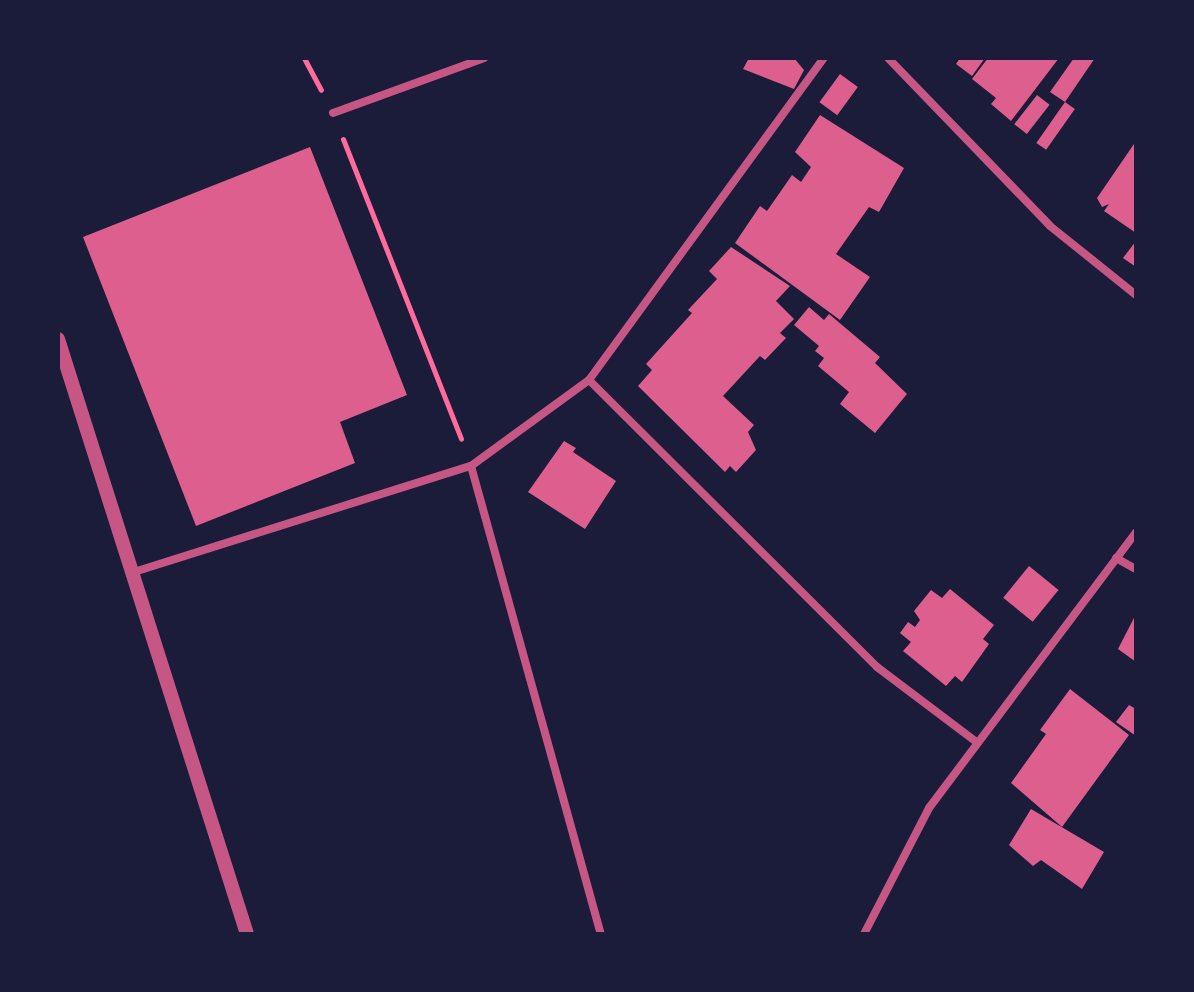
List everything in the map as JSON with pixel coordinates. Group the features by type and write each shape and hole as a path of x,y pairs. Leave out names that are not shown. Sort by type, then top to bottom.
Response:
{"street":[{"path":"333,113 484,58"},
{"path":"134,572 471,466 589,380 824,58"},
{"path":"888,58 1050,226 1136,295"},
{"path":"58,339 63,363 134,572 247,934"},
{"path":"589,380 877,667 978,743"},
{"path":"471,466 601,934"},
{"path":"864,934 929,808 1136,532"},
{"path":"1116,558 1136,569"}],"path":[{"path":"304,58 333,113 471,466"}],"building":[{"path":"749,58 794,58 804,70 794,89 743,69"},
{"path":"960,58 985,58 972,76 956,64"},
{"path":"988,58 1059,58 1011,121 991,104 996,98 972,79"},
{"path":"1074,58 1095,58 1065,102 1050,92"},
{"path":"840,74 858,87 837,115 819,102"},
{"path":"1037,95 1050,105 1027,134 1014,124"},
{"path":"1065,102 1075,109 1046,150 1036,143"},
{"path":"820,115 904,168 879,212 869,207 836,254 870,277 840,320 735,243 760,206 767,211 792,175 801,182 811,167 795,152"},
{"path":"1136,141 1136,233 1104,211 1109,204 1102,207 1097,198"},
{"path":"310,147 407,395 340,422 355,463 196,526 83,237"},
{"path":"1136,241 1136,267 1123,258"},
{"path":"731,247 790,286 776,301 794,319 780,333 786,338 765,360 760,356 723,396 754,425 748,432 756,450 736,472 730,466 725,472 638,386 652,370 646,364 692,313 688,310 717,279 709,271"},
{"path":"809,307 824,320 829,314 880,357 875,363 907,394 875,433 840,404 849,392 818,366 824,358 815,351 819,346 794,325"},
{"path":"564,441 576,448 573,452 616,481 585,529 528,492"},
{"path":"1029,566 1059,590 1033,622 1003,598"},
{"path":"950,589 994,625 983,639 989,644 962,682 955,676 946,686 903,651 911,642 900,633 908,622 915,627 920,620 914,611 931,590 942,598"},
{"path":"1136,614 1136,662 1118,649"},
{"path":"1070,689 1129,735 1062,827 1011,783 1046,734 1040,730"},
{"path":"1129,705 1136,709 1136,736 1116,722"},
{"path":"1031,809 1104,852 1082,889 1041,860 1033,866 1009,845"}]}
